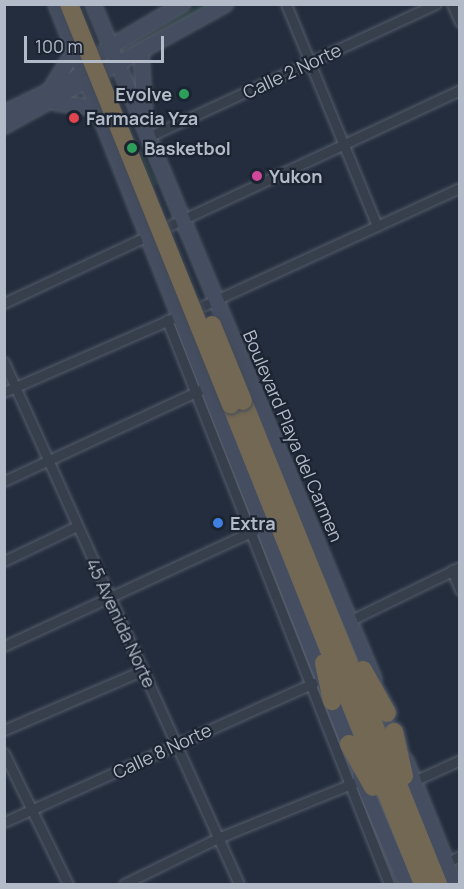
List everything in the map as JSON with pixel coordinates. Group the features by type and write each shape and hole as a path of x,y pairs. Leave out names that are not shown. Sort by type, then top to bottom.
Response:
{"highway":[{"path":"69,4 230,405 320,609 408,830 423,885"},
{"path":"81,4 230,405"},
{"path":"320,609 332,701"},
{"path":"320,609 387,713"},
{"path":"394,732 408,830"},
{"path":"349,744 408,830 438,885"}],"main road":[{"path":"56,4 181,315 202,389 230,405"},
{"name":"Boulevard Playa del Carmen","path":"93,4 351,620 454,885"},
{"path":"4,126 49,98 110,46 183,4"},
{"path":"4,112 88,84 226,4"},
{"path":"49,98 75,50"},
{"path":"141,52 147,134"},
{"path":"49,98 98,108"},
{"path":"210,429 230,405"},
{"path":"230,405 240,472 257,530 315,681 332,701 349,744 354,782 406,885"},
{"path":"222,461 240,472"}],"street":[{"path":"286,4 377,226"},
{"name":"Calle 2 Norte","path":"147,134 436,4"},
{"path":"452,4 459,22"},
{"path":"4,303 459,90"},
{"path":"4,392 167,320 217,303 459,188"},
{"path":"4,646 111,599 257,530 222,461 210,429 202,389 167,320"},
{"name":"45 Avenida Norte","path":"4,362 239,885"},
{"path":"4,480 202,389"},
{"path":"4,561 77,526"},
{"path":"351,620 455,569 459,590"},
{"path":"4,730 143,670"},
{"path":"315,681 354,782 388,885"},
{"name":"Calle 8 Norte","path":"4,822 315,681"},
{"path":"4,753 29,809 68,885"},
{"path":"414,781 459,760"},
{"path":"124,885 218,838 354,782"},
{"path":"446,863 459,856"}],"green space":[{"path":"197,5 213,5 131,52 128,47"},
{"path":"121,109 158,184 139,193"}],"place":[{"name":"Evolve","path":"184,94"},
{"name":"Farmacia Yza","path":"74,118"},
{"name":"Basketbol","path":"132,148"},
{"name":"Yukon","path":"257,176"},
{"name":"Extra","path":"218,523"}]}
